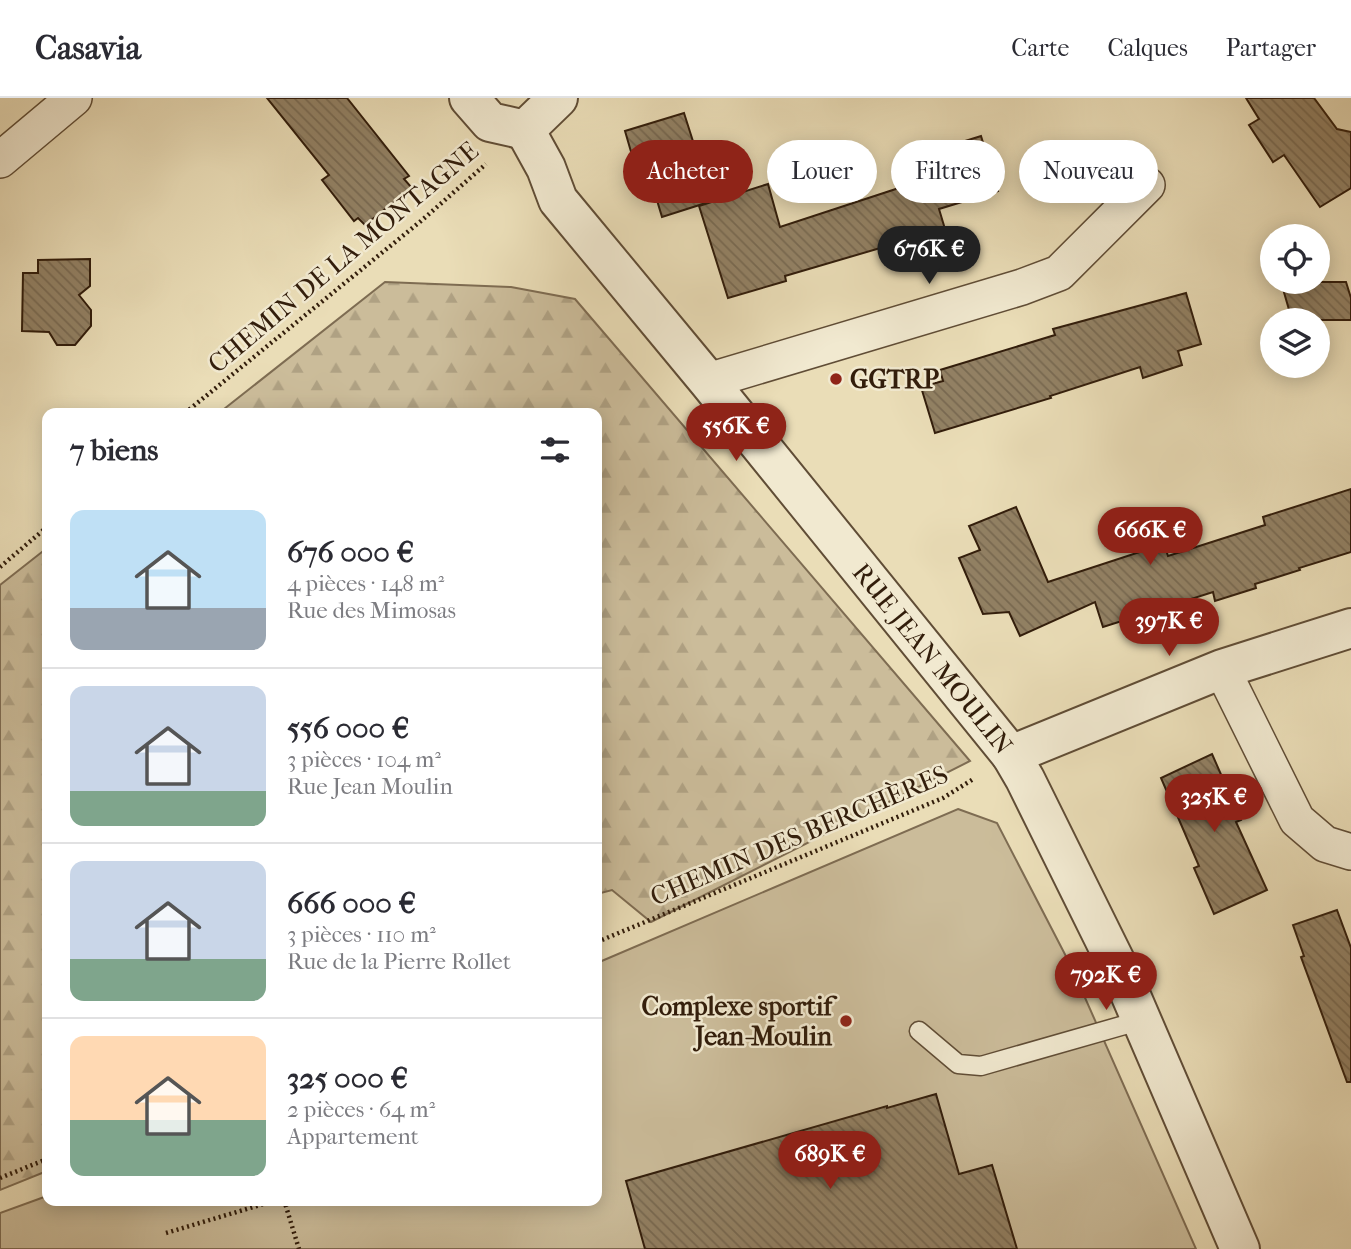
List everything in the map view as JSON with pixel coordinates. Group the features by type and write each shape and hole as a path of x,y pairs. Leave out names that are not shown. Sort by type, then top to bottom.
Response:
{"street":[{"path":"0,160 74,98"},
{"path":"469,98 490,122 525,130 558,98"},
{"name":"RUE JEAN MOULIN","path":"525,130 546,168 558,200 1011,755 1116,962 1240,1249"},
{"path":"708,382 1022,287 1059,273 1129,203"},
{"path":"1011,755 1222,669 1351,628"},
{"path":"1222,669 1297,820 1325,844 1351,852"}],"lane":[{"path":"919,1031 958,1064 982,1066 1142,1020"}],"path":[{"name":"CHEMIN DE LA MONTAGNE","path":"191,408 421,221 525,130"},
{"path":"0,566 42,531"},
{"name":"CHEMIN DES BERCHÈRES","path":"602,940 943,799 1011,755"},
{"path":"0,1178 42,1161"},
{"path":"166,1233 257,1206"},
{"path":"286,1206 299,1249"}],"green space":[{"path":"385,282 511,287 575,299 970,761 651,922 612,890 602,893 602,408 225,408"},
{"path":"42,552 42,1173 0,1190 0,585"},
{"name":"Complexe sportif Jean-Moulin","path":"958,809 997,823 1071,966 1196,1249 0,1249 0,1213 42,1198 42,1206 602,1206 602,961"}],"building":[{"path":"267,98 347,98 409,176 404,179 412,188 365,225 358,218 354,221 322,180 329,175"},
{"path":"1246,98 1314,98 1337,129 1351,132 1351,188 1320,207 1284,155 1273,162 1249,125 1259,119"},
{"path":"684,113 693,140 628,140 625,131"},
{"path":"767,184 767,203 773,203 780,227 853,203 877,203 877,195 891,191 891,203 959,203 939,209 945,229 785,276 786,281 728,298 699,206 708,203 753,203 753,189"},
{"path":"658,203 706,203 662,217"},
{"path":"90,259 90,286 79,295 91,310 91,326 75,345 57,345 49,332 22,331 23,273 38,273 38,260"},
{"path":"1330,282 1346,282 1351,298 1351,320 1330,320 1330,308 1289,308 1284,294 1330,294"},
{"path":"1186,293 1201,344 1178,351 1182,365 1143,378 1140,367 1050,396 1051,398 935,433 921,387 943,381 940,370 1055,335 1053,329"},
{"path":"1351,489 1351,552 1299,568 1300,570 1255,584 1256,588 1215,601 1213,592 1103,627 1095,602 1020,636 1009,612 983,614 959,558 980,550 969,526 1016,507 1048,582 1164,544 1168,556 1265,525 1263,517"},
{"path":"1212,754 1241,820 1236,822 1267,890 1214,914 1194,868 1199,866 1161,778"},
{"path":"1337,910 1351,948 1351,1082 1347,1082 1301,957 1304,956 1293,925"},
{"path":"936,1094 959,1174 992,1165 1017,1249 645,1249 626,1181"}],"place":[{"name":"GGTRP","path":"836,379"},
{"name":"Complexe sportif Jean-Moulin","path":"846,1021"}]}
